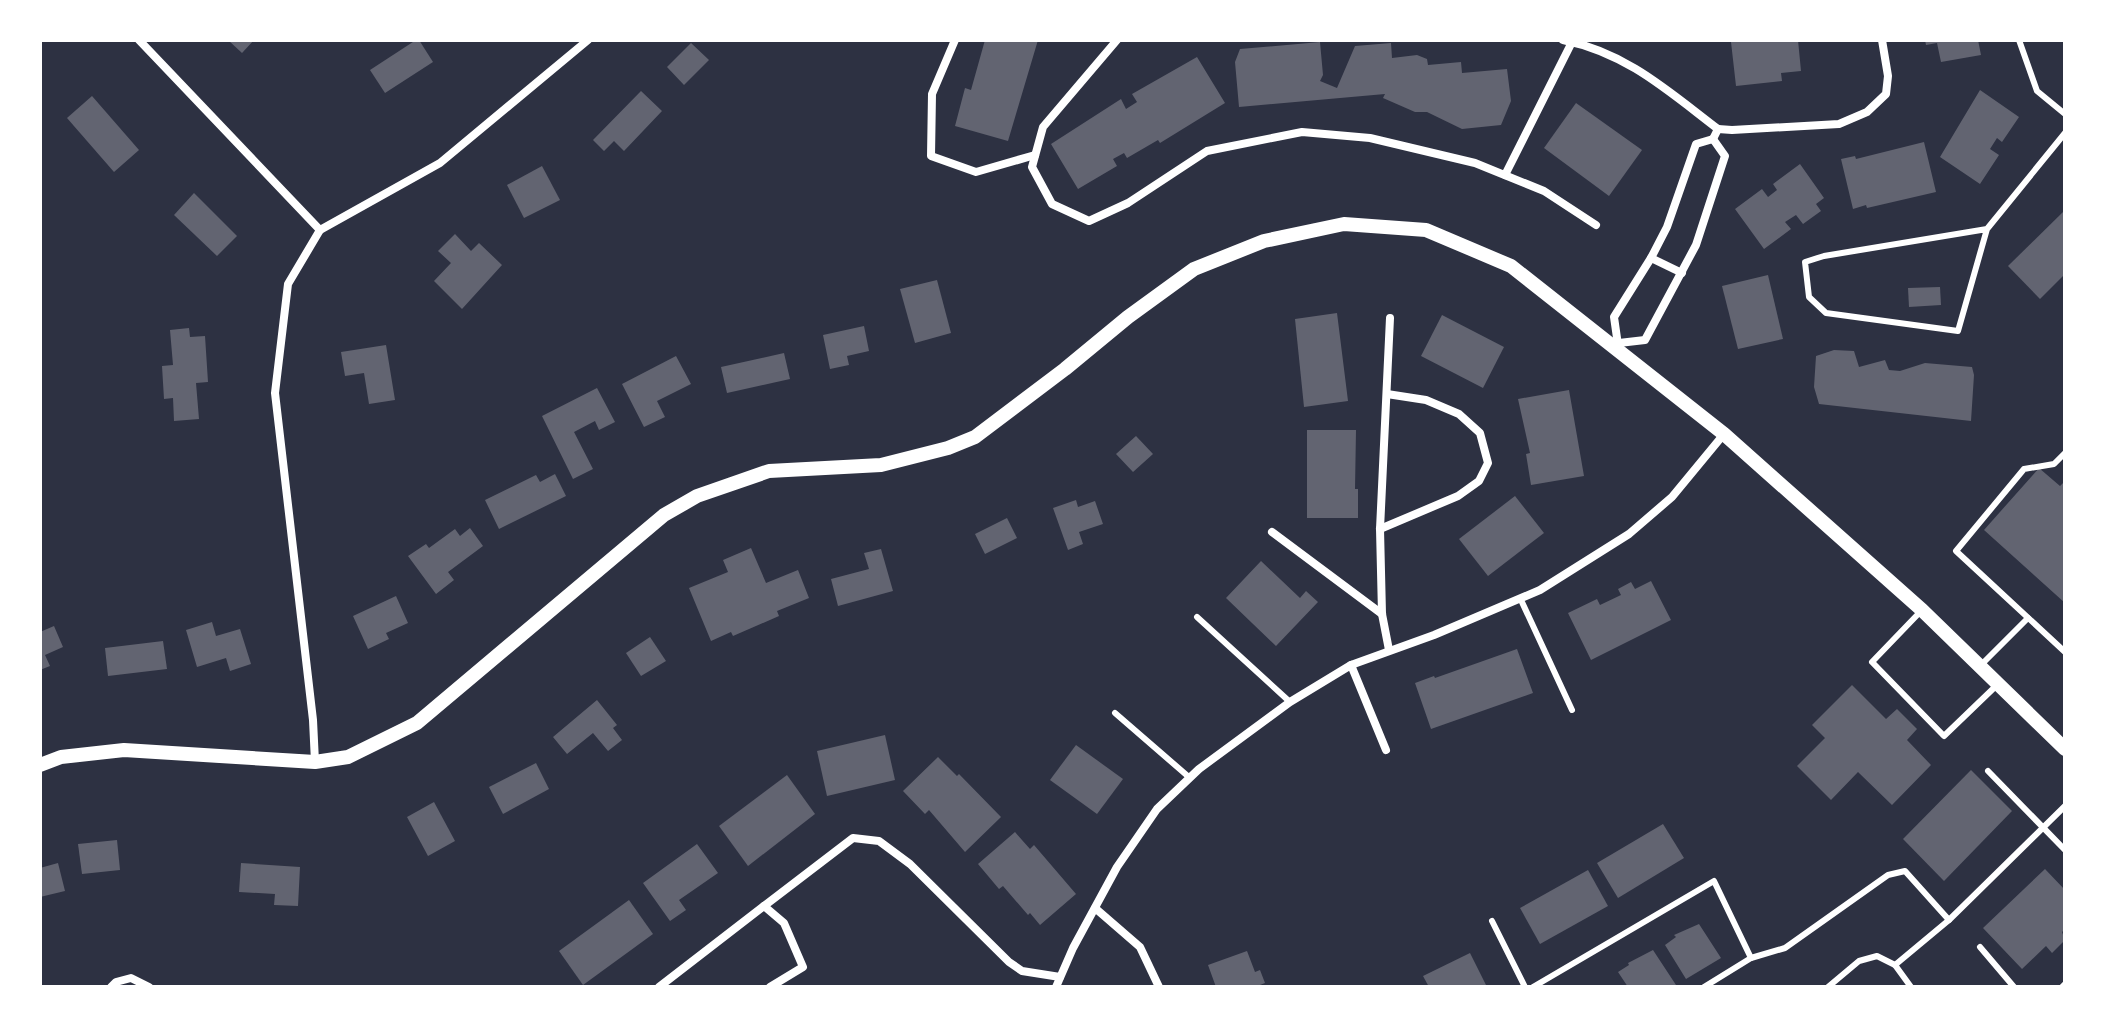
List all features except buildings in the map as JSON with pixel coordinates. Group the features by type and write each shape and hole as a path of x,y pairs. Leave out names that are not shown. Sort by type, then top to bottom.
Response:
{"street":[{"path":"139,40 320,230"},
{"path":"315,762 313,720 275,393 288,284 320,230 440,163 588,40"},
{"path":"955,40 932,94 931,156 976,172 1035,155"},
{"path":"1117,40 1043,127 1032,167 1052,204 1089,221 1128,203 1207,151 1302,132 1370,138 1475,163 1544,191 1596,225"},
{"path":"1505,175 1568,41 1587,45 1632,64 1718,129 1732,130 1839,124 1867,112 1886,94 1888,76 1882,40"},
{"path":"1616,346 1614,317 1651,258 1670,219 1696,144 1713,139 1718,129"},
{"path":"1616,346 1645,340 1696,245 1725,156 1713,139"},
{"path":"40,765 61,757 124,750 315,762 348,757 417,723 664,515 697,496 769,471 881,465 948,448 975,437 1194,269 1264,241 1344,224 1426,230 1511,266 1724,434 1922,610 2065,749"},
{"path":"1651,258 1682,273"},
{"path":"1389,650 1382,614 1380,529 1390,318"},
{"path":"1380,529 1458,496 1479,481 1488,463 1480,433 1459,414 1426,400 1387,394"},
{"path":"1056,987 1117,867 1157,809 1190,778 1290,702 1351,665 1521,600 1629,534 1672,497 1724,434"},
{"path":"1272,532 1382,614"},
{"path":"1351,665 1386,750"},
{"path":"659,987 853,838 879,841 910,864 1009,962 1022,971 1060,977"},
{"path":"764,906 784,923 803,967 770,987"},
{"path":"1095,908 1140,947 1159,987"},
{"path":"111,987 116,982 131,978 149,987"}],"lane":[{"path":"2019,40 2037,91 2065,114"},
{"path":"1987,229 1824,256 1805,262 1809,297 1826,313 1958,331 1987,229 2065,133"},
{"path":"2065,453 2054,464 2024,469 1956,551 2065,652"},
{"path":"1521,600 1572,710"},
{"path":"1922,610 1872,662 1944,736 2000,683"},
{"path":"1197,617 1290,702"},
{"path":"1980,666 2028,618"},
{"path":"1115,713 1190,778"},
{"path":"1988,771 2065,850"},
{"path":"1895,965 1949,920 2065,806"},
{"path":"1704,987 1751,958 1785,948 1888,875 1905,871 1949,920"},
{"path":"1533,987 1714,881 1751,958"},
{"path":"1492,921 1525,987"},
{"path":"1980,947 2014,987"},
{"path":"1828,987 1859,961 1877,956 1895,965 1911,987"}]}
